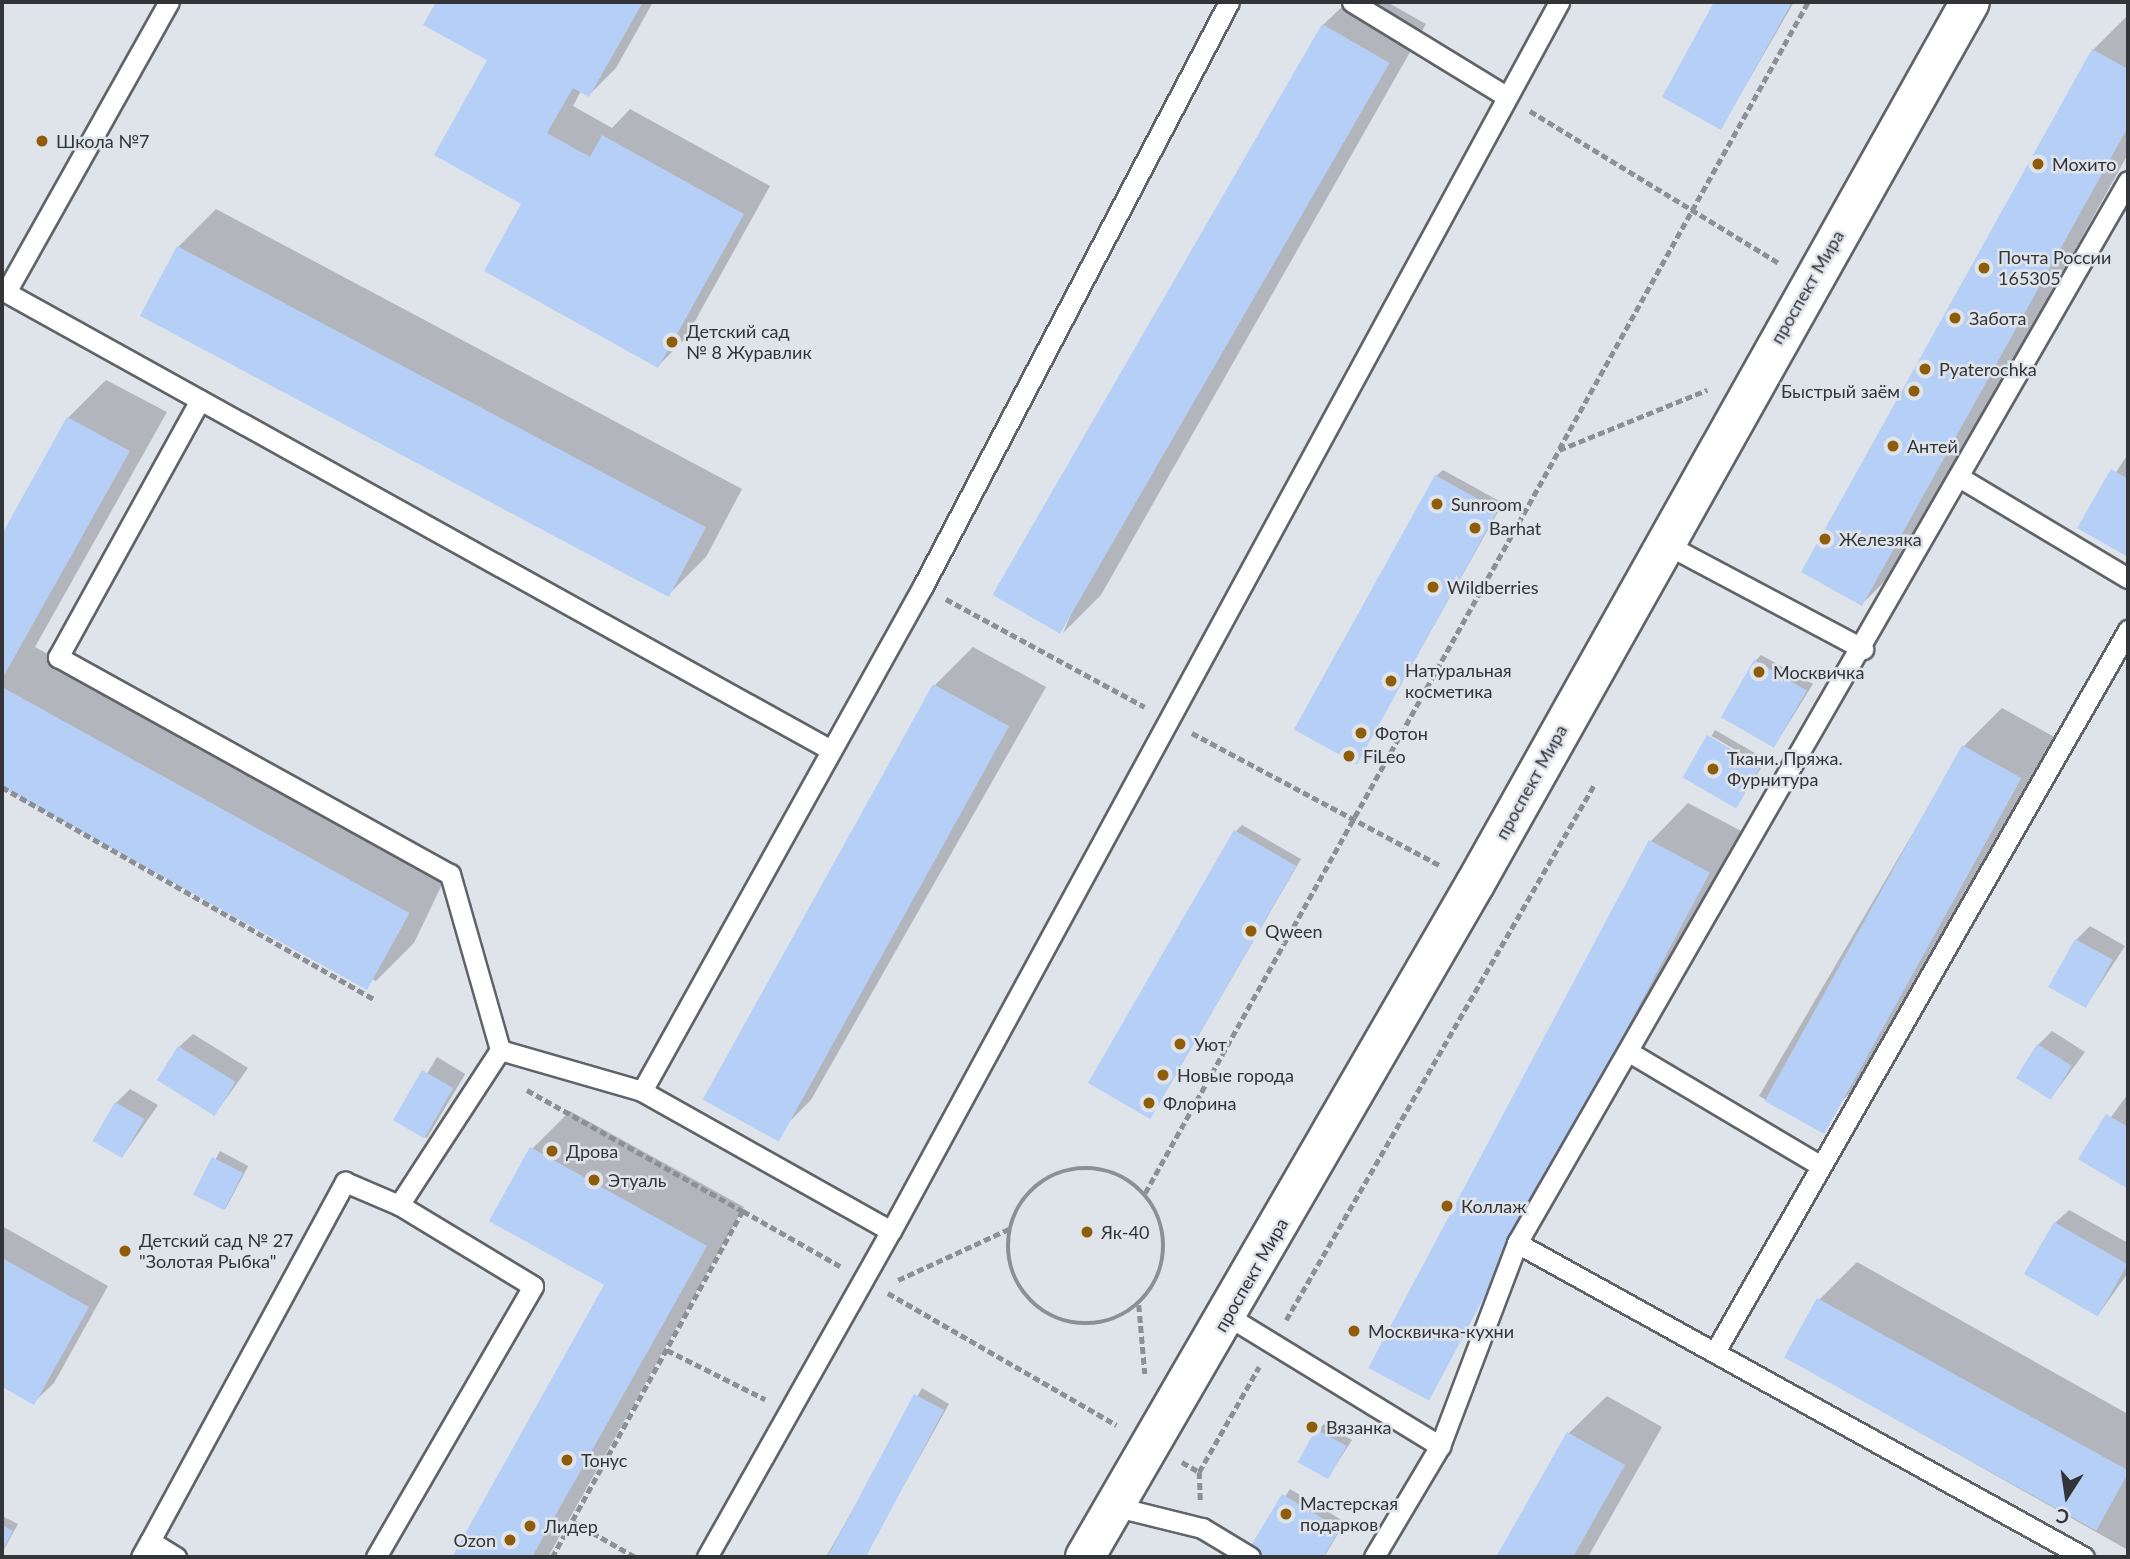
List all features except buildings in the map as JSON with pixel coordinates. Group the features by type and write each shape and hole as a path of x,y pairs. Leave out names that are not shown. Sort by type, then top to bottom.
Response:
{"street":[{"name":"проспект Мира","path":"1085,1557 1228,1316 1475,884 1662,542 1970,2"}],"lane":[{"path":"169,2 4,291 829,749"},
{"path":"642,1091 829,749 923,586 1228,2"},
{"path":"1352,2 1506,96"},
{"path":"707,1557 787,1411 865,1281 1559,2"},
{"path":"1374,1557 1440,1446 1517,1243 1863,649 2128,181"},
{"path":"200,400 58,657 450,873 500,1050 399,1205"},
{"path":"1959,477 2128,578"},
{"path":"1662,542 1863,649"},
{"path":"1716,1350 2128,630"},
{"path":"500,1050 642,1091 891,1231"},
{"path":"1629,1052 1821,1166"},
{"path":"176,1557 145,1549 345,1182 399,1205 533,1286 376,1557"},
{"path":"1517,1243 1716,1350 2084,1557"},
{"path":"1228,1316 1440,1446"},
{"path":"1113,1506 1202,1528 1250,1557"}],"path":[{"path":"1145,1193 1808,2"},
{"path":"1506,96 1810,282"},
{"path":"1559,450 1714,387"},
{"path":"923,586 1475,884"},
{"path":"1202,1528 1199,1472 1594,785"},
{"path":"2,787 376,1000"},
{"path":"488,1069 865,1281"},
{"path":"1103,1168 1145,1193 1158,1214 1164,1262 1155,1285 1118,1318 1070,1323 1028,1299 1014,1278 1009,1229 1018,1207 1054,1174 1103,1168"},
{"path":"553,1557 743,1211"},
{"path":"1009,1229 880,1289 1199,1472"},
{"path":"667,1350 787,1411"},
{"path":"574,1522 635,1557"}],"place":[{"name":"Школа №7","path":"42,141"},
{"name":"Мохито","path":"2038,164"},
{"name":"Почта России 165305","path":"1984,268"},
{"name":"Забота","path":"1955,318"},
{"name":"Детский сад № 8 Журавлик","path":"672,342"},
{"name":"Pyaterochka","path":"1925,369"},
{"name":"Быстрый заём","path":"1914,391"},
{"name":"Антей","path":"1893,446"},
{"name":"Sunroom","path":"1437,504"},
{"name":"Barhat","path":"1475,528"},
{"name":"Железяка","path":"1825,539"},
{"name":"Wildberries","path":"1433,587"},
{"name":"Москвичка","path":"1759,672"},
{"name":"Натуральная косметика","path":"1391,681"},
{"name":"Фотон","path":"1361,733"},
{"name":"FiLeo","path":"1349,756"},
{"name":"Ткани. Пряжа. Фурнитура","path":"1713,769"},
{"name":"Qween","path":"1251,931"},
{"name":"Уют","path":"1180,1044"},
{"name":"Новые города","path":"1163,1075"},
{"name":"Флорина","path":"1149,1103"},
{"name":"Дрова","path":"552,1151"},
{"name":"Этуаль","path":"594,1180"},
{"name":"Коллаж","path":"1447,1206"},
{"name":"Як-40","path":"1087,1232"},
{"name":"Детский сад № 27 \"Золотая Рыбка\"","path":"125,1251"},
{"name":"Москвичка-кухни","path":"1354,1331"},
{"name":"Вязанка","path":"1312,1427"},
{"name":"Тонус","path":"567,1460"},
{"name":"Мастерская подарков","path":"1286,1514"},
{"name":"Лидер","path":"530,1526"},
{"name":"Ozon","path":"510,1540"}]}
